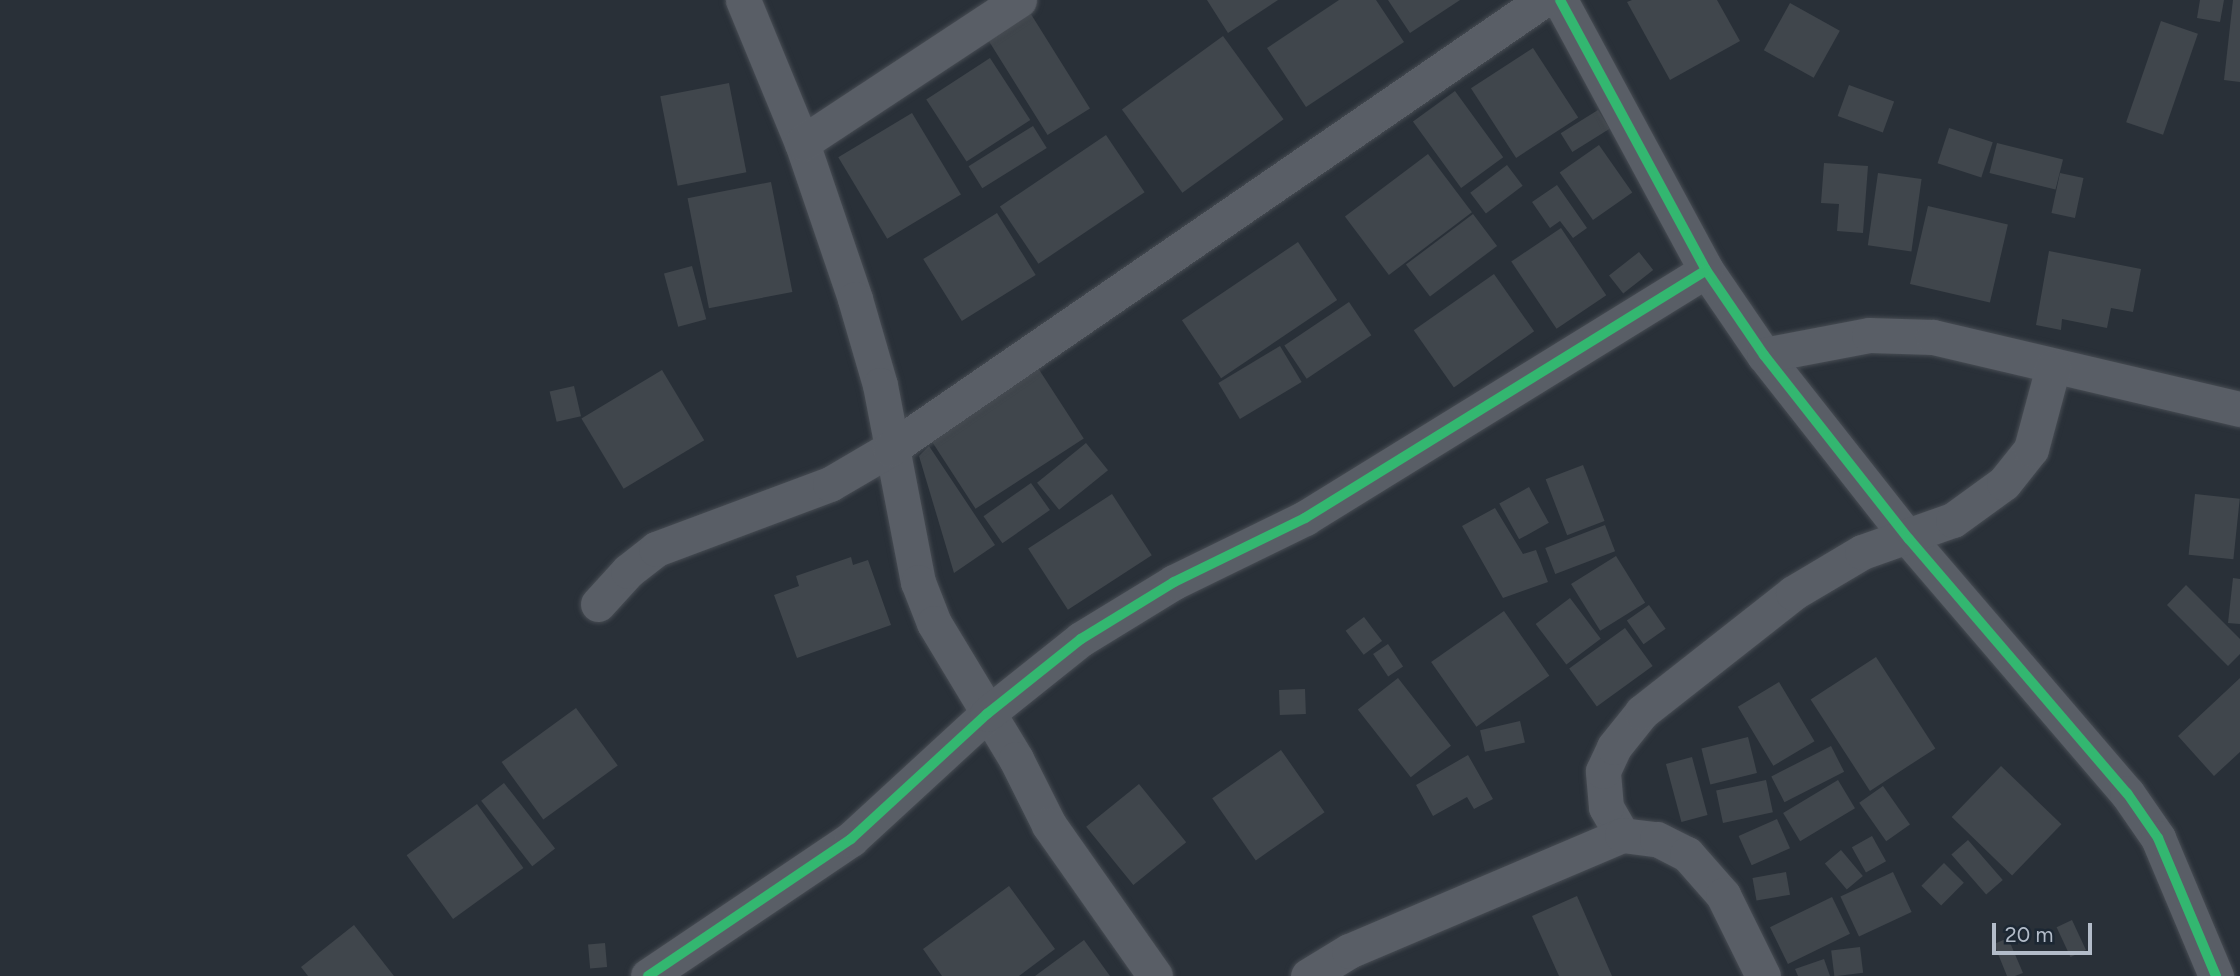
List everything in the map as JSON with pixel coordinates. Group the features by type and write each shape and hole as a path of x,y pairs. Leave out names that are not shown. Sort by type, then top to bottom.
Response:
{"street":[{"path":"743,0 802,143 870,348 918,582 934,623 1016,759 1049,825 1155,976"},
{"path":"802,143 1019,0"},
{"path":"598,604 628,570 656,549 830,484 890,449 1543,0"},
{"path":"1560,0 1706,270 1764,355 1909,539 2127,793 2158,838 2216,976"},
{"path":"648,976 851,839 988,714 1081,639 1174,582 1305,518 1706,270"},
{"path":"1764,355 1869,335 1933,337 2240,409"},
{"path":"1622,835 1606,807 1603,771 1614,747 1642,712 1793,593 1862,552 1909,539 1953,520 2004,483 2031,449 2053,367"},
{"path":"1308,976 1372,941 1622,835 1657,839 1687,854 1723,895 1763,976"}],"building":[{"path":"1207,0 1278,0 1228,33"},
{"path":"1339,0 1376,0 1404,42 1306,107 1267,48"},
{"path":"1388,0 1460,0 1410,33"},
{"path":"1717,0 1740,41 1670,80 1627,2"},
{"path":"2200,0 2224,0 2220,22 2197,18"},
{"path":"2233,0 2240,0 2240,82 2224,80"},
{"path":"1790,3 1840,31 1814,78 1764,50"},
{"path":"1029,11 1090,109 1048,135 987,37"},
{"path":"2161,21 2198,34 2163,135 2126,122"},
{"path":"1223,36 1284,119 1182,193 1122,109"},
{"path":"1533,48 1578,118 1516,158 1471,88"},
{"path":"990,58 1030,120 967,161 926,99"},
{"path":"729,83 746,172 678,186 660,96"},
{"path":"1849,85 1894,101 1883,132 1838,116"},
{"path":"1455,91 1503,157 1461,188 1413,122"},
{"path":"1598,110 1610,129 1572,152 1561,133"},
{"path":"912,113 961,194 887,239 838,157"},
{"path":"1033,126 1047,148 982,188 969,166"},
{"path":"1949,128 1993,142 1981,177 1938,163"},
{"path":"1106,135 1145,192 1038,264 1000,207"},
{"path":"1997,143 2063,159 2055,190 1990,173"},
{"path":"1599,145 1632,193 1593,220 1560,173"},
{"path":"1428,154 1472,212 1389,275 1345,217"},
{"path":"1824,163 1868,166 1863,233 1837,231 1839,204 1821,203"},
{"path":"1507,165 1523,186 1486,213 1470,193"},
{"path":"1878,173 1922,179 1911,251 1868,245"},
{"path":"2060,173 2083,178 2075,218 2051,213"},
{"path":"771,182 792,292 709,308 688,198"},
{"path":"1557,185 1587,228 1573,238 1560,221 1550,228 1532,202"},
{"path":"1928,206 2008,224 1990,302 1910,284"},
{"path":"997,213 1036,275 962,321 923,259"},
{"path":"1473,214 1497,246 1430,296 1406,265"},
{"path":"1561,228 1606,295 1557,329 1511,262"},
{"path":"1298,242 1337,300 1221,378 1182,320"},
{"path":"2049,251 2141,269 2133,312 2111,308 2107,328 2062,319 2061,330 2036,325"},
{"path":"1639,252 1653,270 1623,294 1609,275"},
{"path":"692,266 706,319 678,327 664,274"},
{"path":"1494,274 1534,331 1454,388 1414,330"},
{"path":"1349,302 1371,335 1307,379 1284,346"},
{"path":"1280,346 1302,382 1240,419 1218,383"},
{"path":"1038,368 1084,438 976,509 930,438"},
{"path":"662,370 704,440 624,489 581,418"},
{"path":"574,386 581,416 557,422 550,392"},
{"path":"1086,443 1108,470 1059,510 1037,483"},
{"path":"929,446 995,545 954,573 919,456"},
{"path":"1583,465 1605,521 1567,535 1546,479"},
{"path":"1031,483 1050,510 1002,543 983,516"},
{"path":"1529,487 1549,523 1519,539 1499,503"},
{"path":"1112,494 1152,555 1068,610 1028,548"},
{"path":"2195,494 2240,499 2233,559 2189,555"},
{"path":"1495,508 1523,554 1536,550 1548,582 1503,598 1462,526"},
{"path":"1605,525 1615,551 1555,574 1545,548"},
{"path":"1616,556 1645,603 1600,631 1571,584"},
{"path":"851,557 853,565 868,560 891,625 797,658 774,595 799,586 796,576"},
{"path":"2233,578 2240,579 2240,624 2228,623"},
{"path":"2186,585 2240,639 2240,654 2228,666 2167,605"},
{"path":"1570,598 1601,639 1566,665 1536,624"},
{"path":"1649,605 1666,629 1644,644 1627,620"},
{"path":"1504,611 1549,676 1476,727 1431,662"},
{"path":"1364,617 1382,641 1364,655 1346,631"},
{"path":"1625,628 1653,666 1597,707 1569,669"},
{"path":"1388,644 1403,666 1388,676 1373,654"},
{"path":"1876,657 1935,748 1870,791 1811,699"},
{"path":"1398,678 1451,746 1411,777 1358,709"},
{"path":"2240,678 2240,752 2214,776 2178,736"},
{"path":"1779,682 1815,741 1773,766 1738,707"},
{"path":"1305,689 1306,714 1280,715 1279,690"},
{"path":"576,708 618,765 543,820 502,762"},
{"path":"1520,721 1525,742 1485,752 1480,730"},
{"path":"1748,737 1757,773 1710,785 1701,749"},
{"path":"1831,746 1844,772 1784,802 1771,776"},
{"path":"1281,750 1325,812 1256,860 1212,798"},
{"path":"1468,755 1493,799 1474,809 1467,797 1433,816 1416,785"},
{"path":"1692,757 1708,815 1681,822 1666,764"},
{"path":"2001,766 2061,824 2012,875 1952,817"},
{"path":"1766,780 1773,812 1723,823 1716,791"},
{"path":"1838,780 1855,808 1800,841 1783,813"},
{"path":"504,783 555,848 532,866 481,801"},
{"path":"1139,784 1186,842 1133,885 1086,827"},
{"path":"1883,786 1910,825 1886,841 1859,803"},
{"path":"477,804 523,868 453,919 407,855"},
{"path":"1777,819 1790,848 1752,865 1739,836"},
{"path":"1872,836 1886,861 1866,873 1852,847"},
{"path":"1968,840 2003,880 1986,894 1951,854"},
{"path":"1841,850 1863,876 1847,890 1825,863"},
{"path":"1944,863 1964,883 1941,905 1921,886"},
{"path":"1786,872 1790,895 1757,901 1753,878"},
{"path":"1893,872 1912,912 1859,936 1840,897"},
{"path":"1009,886 1055,949 1019,976 942,976 923,949"},
{"path":"1577,896 1612,976 1559,976 1532,916"},
{"path":"1832,897 1850,934 1788,964 1770,927"},
{"path":"2072,920 2086,950 2071,957 2057,927"},
{"path":"354,925 394,976 308,976 301,967"},
{"path":"2008,938 2023,973 2015,976 2007,976 1994,944"},
{"path":"1084,940 1110,976 1035,976"},
{"path":"605,943 607,967 590,968 588,944"},
{"path":"1860,947 1863,973 1834,976 1831,951"},
{"path":"1824,959 1830,976 1798,976 1795,969"}],"cycle path":[{"path":"1560,0 1706,270 1764,355 1909,539 2127,793 2158,838 2216,976"},
{"path":"648,976 851,839 987,714 1081,639 1174,582 1305,518 1706,270"}]}
